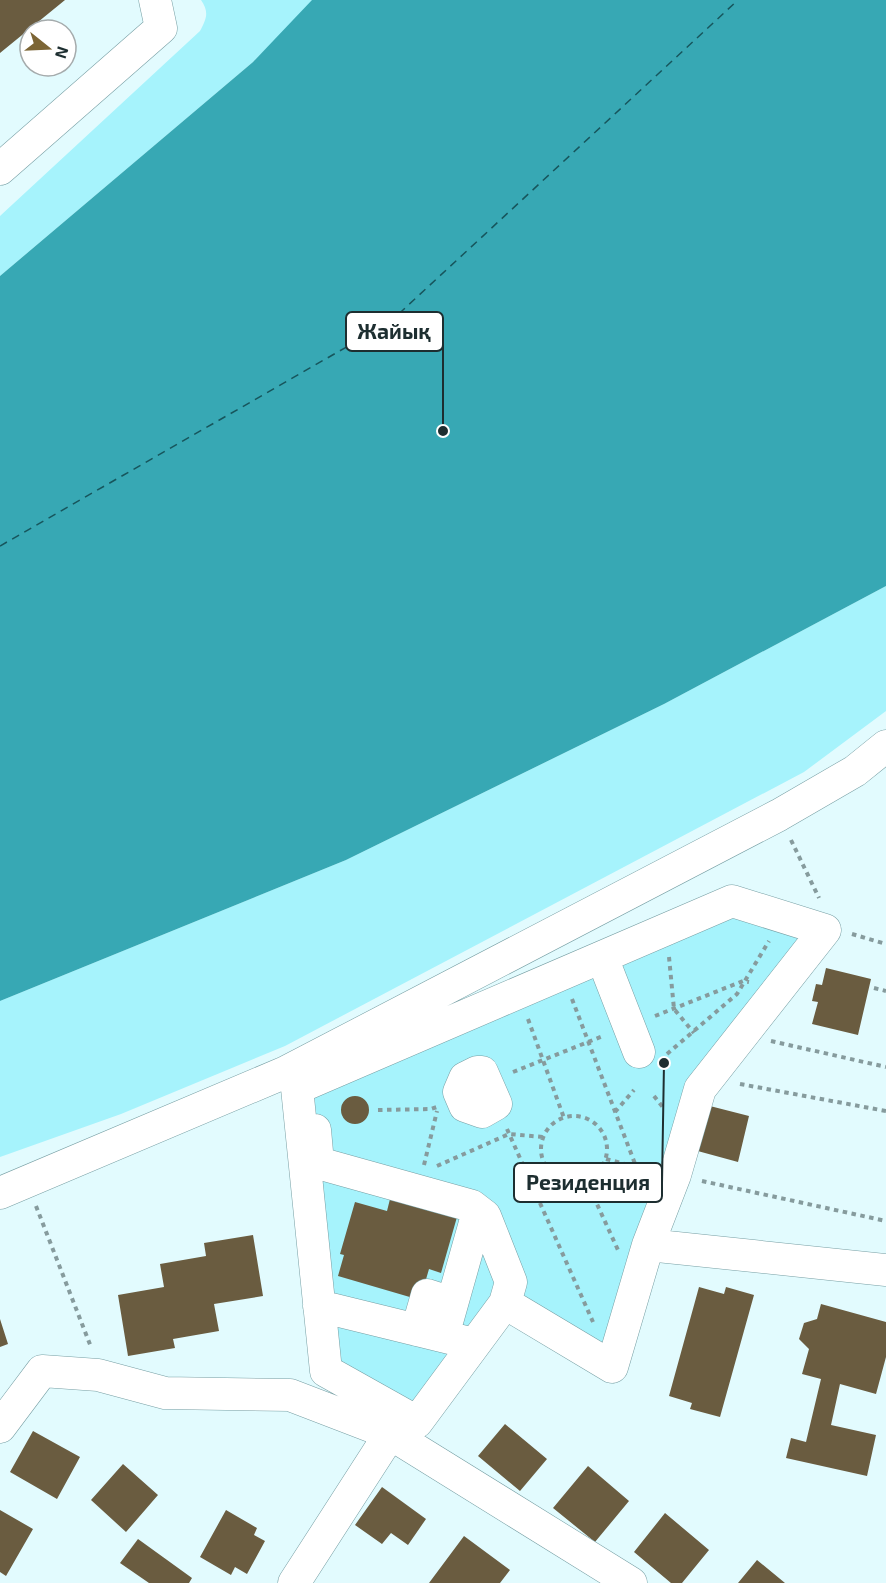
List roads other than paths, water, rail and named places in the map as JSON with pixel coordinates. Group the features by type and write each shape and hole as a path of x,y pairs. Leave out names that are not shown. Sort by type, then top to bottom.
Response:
{"street":[{"path":"0,169 161,28 155,0"},
{"path":"14,1188 286,1072 779,815 855,771 886,746"},
{"path":"505,1303 612,1367 653,1234 675,1175 700,1089 825,930 732,901 297,1088 326,1371 396,1423 631,1583"},
{"path":"602,957 653,1053"},
{"path":"460,1095 465,1106 472,1110 482,1112 496,1104"},
{"path":"0,1427 42,1371 98,1374 165,1393 290,1395 396,1423 417,1422 505,1303 511,1282 485,1216 472,1206 318,1163 315,1125 301,1125"},
{"path":"430,1333 439,1299 478,1212"},
{"path":"653,1234 886,1270"},
{"path":"319,1306 474,1344"},
{"path":"294,1583 396,1423"}],"place":[{"name":"Жайық","path":"443,431"},
{"name":"Резиденция","path":"664,1063"}]}
